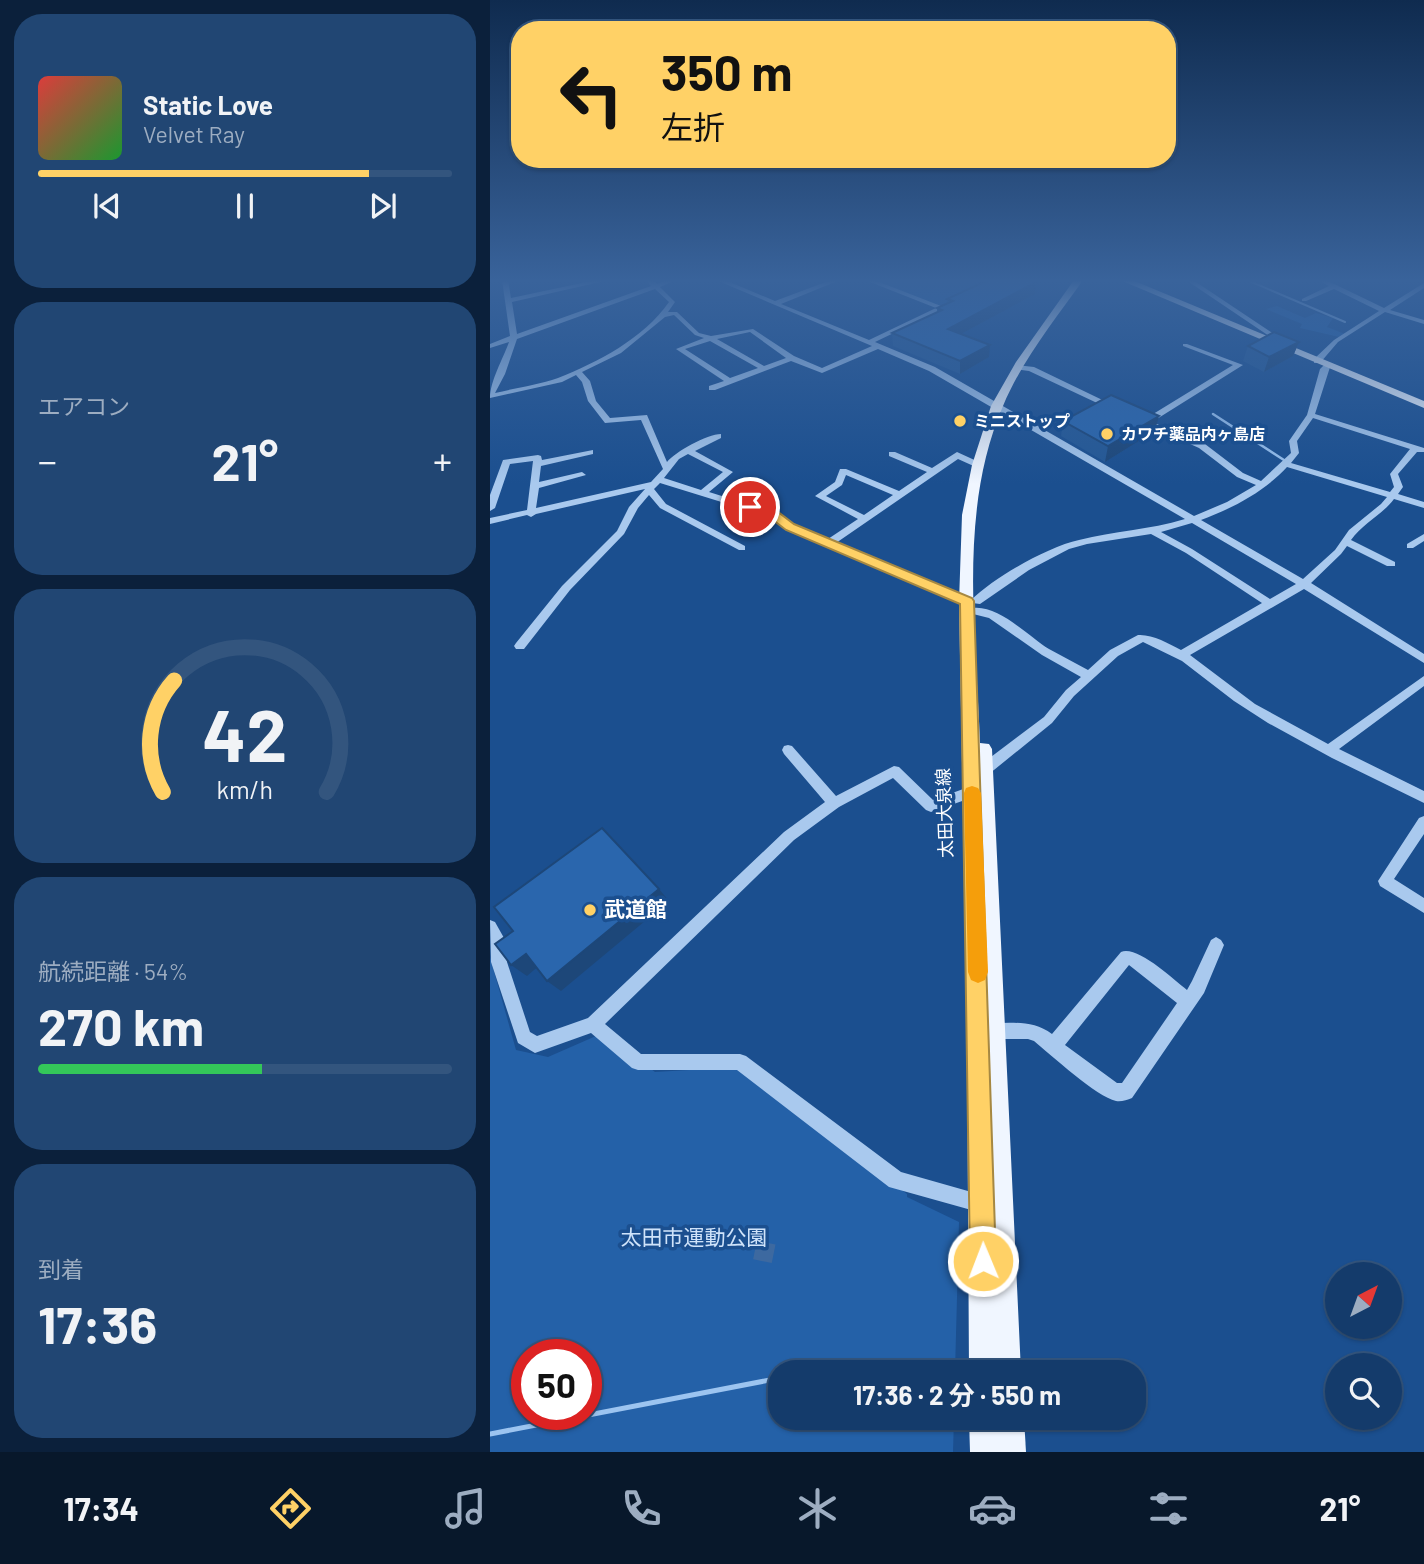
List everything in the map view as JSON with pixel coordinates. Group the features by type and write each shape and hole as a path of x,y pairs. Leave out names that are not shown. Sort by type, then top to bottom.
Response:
{"main road":[{"name":"太田大泉線","path":"980,782 973,604 966,553 978,465 1001,408 1035,348"},
{"name":"太田大泉線","path":"1022,368 1037,348"},
{"path":"1286,348 1424,405"},
{"name":"太田大泉線","path":"984,1360 991,1203 973,604 977,518 985,468 1001,408"},
{"name":"太田大泉線","path":"991,1203 1005,1360"},
{"path":"985,1430 986,1452"},
{"path":"1009,1430 1010,1452"}],"street":[{"path":"490,395 510,348"},
{"path":"490,395 548,383 624,348"},
{"path":"683,348 680,349 729,381"},
{"path":"728,348 763,368"},
{"path":"775,348 791,358 822,370 875,348"},
{"path":"883,348 932,369 1001,408 1304,584 1424,659"},
{"path":"1146,422 1240,365 1193,348"},
{"path":"1317,361 1330,348"},
{"path":"712,388 791,358"},
{"path":"973,604 999,583 1062,549 1078,543 1152,531 1195,520 1222,509 1262,485 1287,464 1295,453 1293,441 1311,415 1324,369 1328,366"},
{"path":"1022,368 1123,411"},
{"path":"577,371 586,381 592,401 608,421 644,417 653,436 654,448 667,469"},
{"path":"1181,655 1304,584 1347,542 1352,531 1394,495 1399,487 1394,474 1420,449 1311,415"},
{"path":"1135,417 1202,446 1240,475 1262,485"},
{"path":"520,646 566,587 621,532 634,507 676,457 718,436"},
{"path":"687,450 729,472 705,492"},
{"path":"537,464 590,452"},
{"path":"892,454 934,472"},
{"path":"828,543 957,455 978,465"},
{"path":"490,508 506,462 538,457 531,513"},
{"path":"1287,464 1424,505"},
{"path":"865,519 820,496 839,483 842,471 901,495"},
{"path":"534,485 582,475"},
{"path":"652,485 663,506 742,548"},
{"path":"490,521 652,485 705,492 774,515 790,527 973,604 1046,652 1089,676"},
{"path":"1152,531 1189,551 1269,603"},
{"path":"1410,546 1424,537"},
{"path":"1347,542 1391,564"},
{"path":"490,927 496,938 499,962 524,1037 536,1045 593,1024 789,836 834,803 894,772 931,806 980,782 1048,720 1114,653 1142,638 1163,643 1250,706 1329,750 1424,797"},
{"path":"1329,750 1424,680"},
{"path":"788,750 834,803"},
{"path":"1424,822 1385,881 1424,905"},
{"path":"987,1031 1028,1031 1053,1046 1115,1093 1126,1092 1198,987 1216,945"},
{"path":"1053,1046 1126,957 1132,958 1188,1001"},
{"path":"593,1024 638,1062 740,1062 896,1180 991,1203"}],"green space":[{"name":"太田市運動公園","path":"490,957 516,1050 548,1057 596,1036 610,1039 655,1072 740,1067 907,1194 907,1197 959,1222 955,1360 768,1360 768,1430 954,1430 953,1452 490,1452"}],"building":[{"path":"928,348 985,348 960,361"},
{"path":"1251,348 1287,348 1269,357"},
{"path":"1111,395 1159,416 1108,446 1063,421"},
{"name":"武道館","path":"602,828 659,889 547,981 526,954 511,965 495,944 513,931 494,907"}],"waterway":[{"path":"1213,414 1287,462"},
{"path":"490,1434 768,1380"}],"tunnel":[{"path":"755,1250 780,1255"}],"slow traffic":[{"path":"972,793 978,972"}],"place":[{"name":"ミニストップ","path":"960,421"},
{"name":"カワチ薬品内ヶ島店","path":"1107,434"},
{"name":"武道館","path":"590,910"}],"route":[{"path":"750,507 774,515 790,527 967,601 983,1261"}]}
